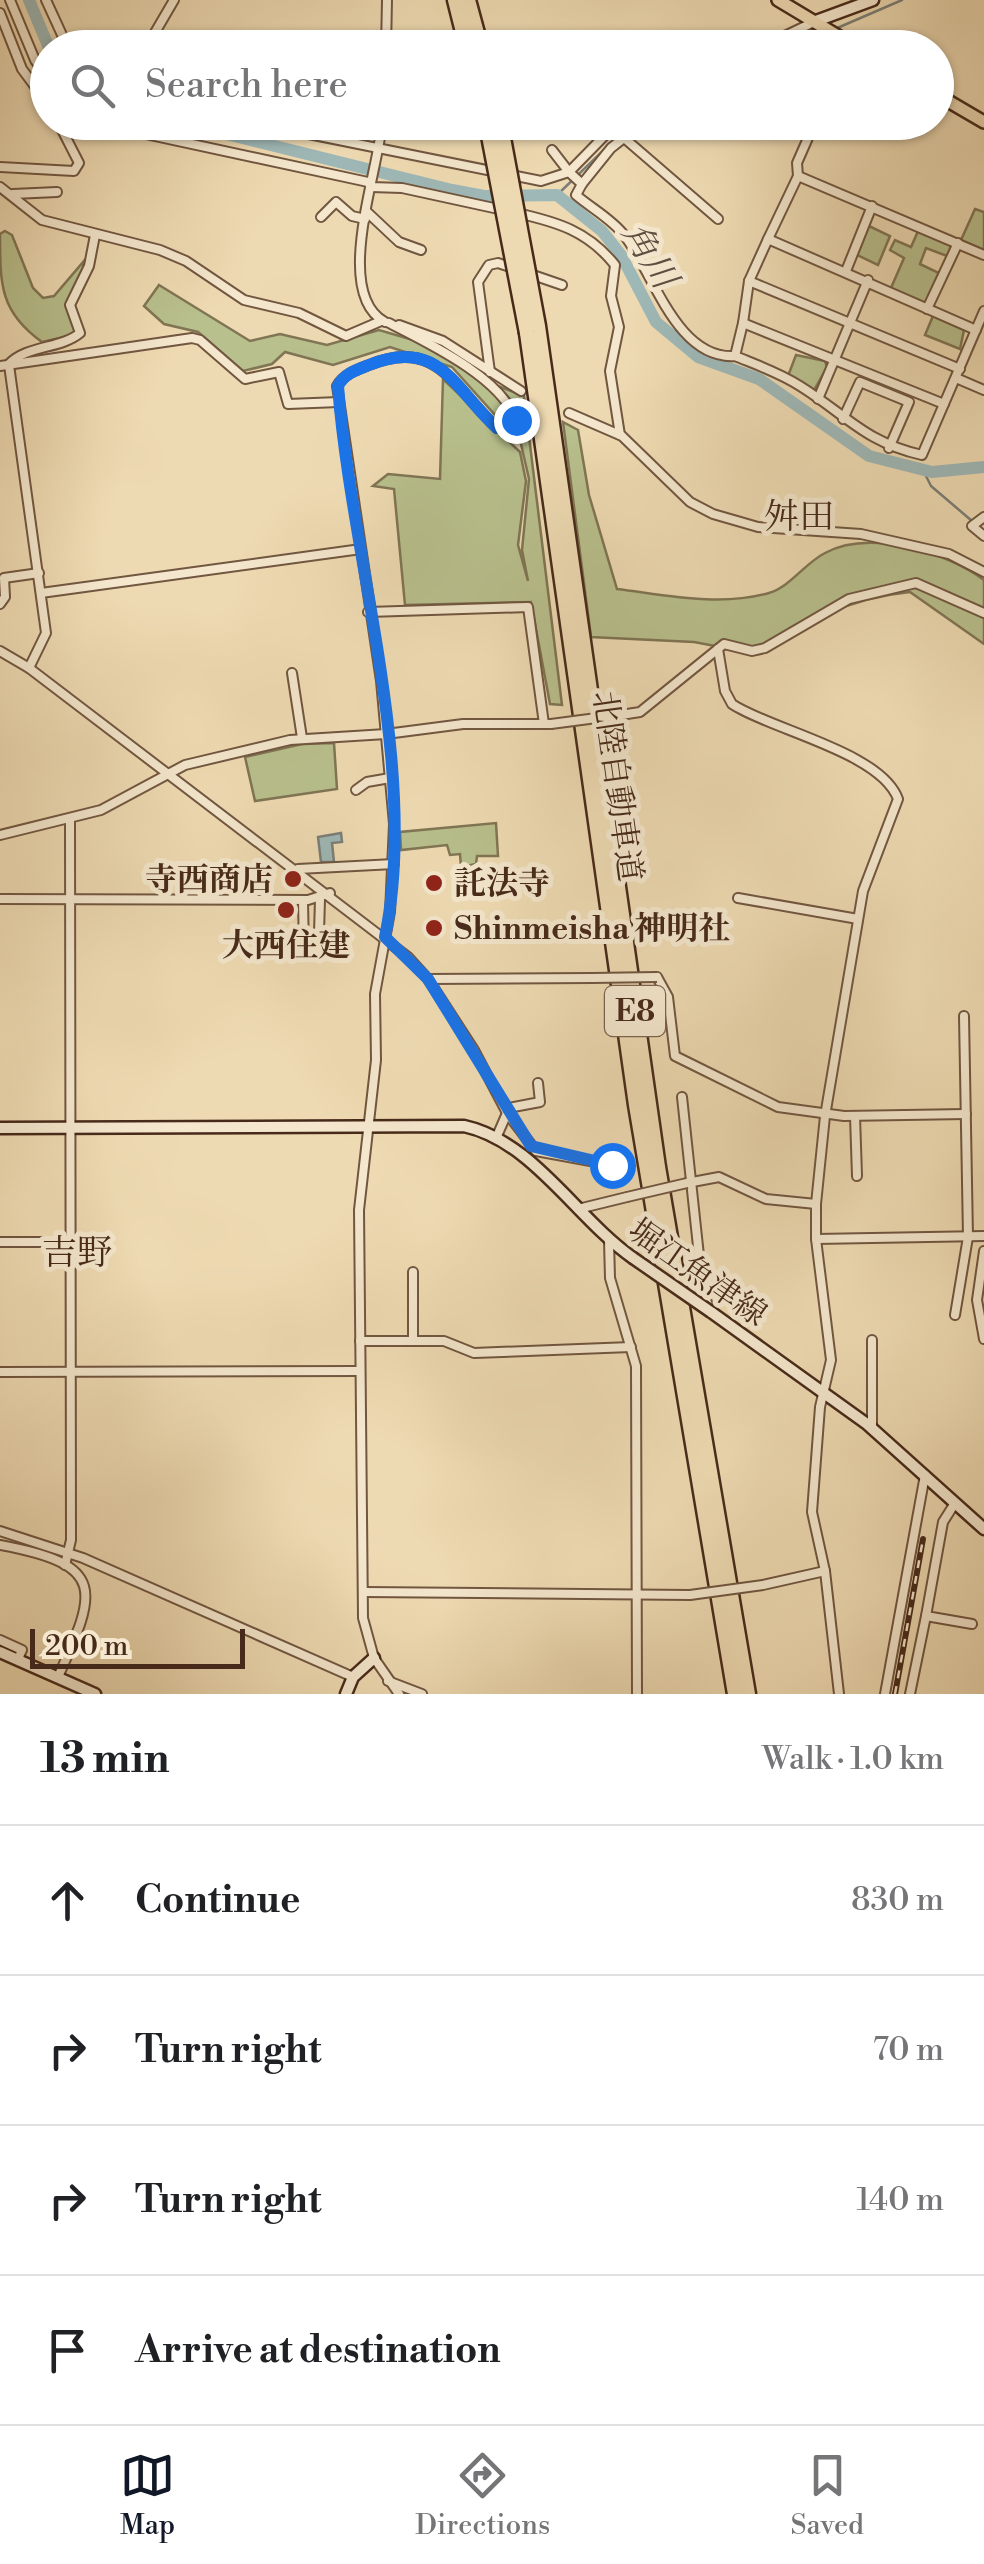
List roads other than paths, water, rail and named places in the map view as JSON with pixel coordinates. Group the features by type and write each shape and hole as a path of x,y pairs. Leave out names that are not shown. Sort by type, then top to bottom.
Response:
{"highway":[{"path":"454,0 462,30"},
{"path":"468,0 476,30"},
{"name":"北陸自動車道","path":"489,140 532,329 634,1086 735,1694"},
{"name":"北陸自動車道","path":"502,140 658,1167 748,1694"}],"main road":[{"path":"778,0 831,30"},
{"path":"818,22 873,0"},
{"path":"954,104 984,122"},
{"name":"堀江魚津線","path":"0,1128 368,1124 464,1126 497,1136 531,1163 609,1241 822,1390 983,1526"},
{"path":"0,1652 95,1694"},
{"path":"346,1694 353,1676 374,1658"}],"street":[{"path":"10,0 30,48"},
{"path":"46,0 60,30"},
{"path":"156,30 174,0"},
{"path":"386,30 387,0"},
{"path":"0,13 30,80"},
{"path":"800,30 818,22"},
{"path":"0,168 74,171 79,163 67,140"},
{"path":"173,140 371,186 402,188 557,221 582,233 612,260 617,270 610,296 619,326 610,372 620,435"},
{"path":"335,140 540,181 569,172 600,140"},
{"path":"379,140 360,267 363,292 384,322 468,368 513,410 516,420 508,428 497,428 450,373 400,356 390,356 342,378 339,402 386,734 394,864 385,937 377,967 376,1060 358,1210 363,1618 374,1658 399,1694"},
{"path":"620,140 576,195 626,236 686,332 724,356 735,356 818,398 888,448 922,455 984,311"},
{"path":"626,140 718,219"},
{"path":"735,356 749,281 798,176 798,163 808,140"},
{"path":"552,150 582,184"},
{"path":"798,176 984,255"},
{"path":"0,187 42,220 186,260 244,300 300,314 346,336 384,322 444,341 521,391"},
{"path":"13,194 57,192"},
{"path":"321,217 336,202 352,216 366,215 398,242 421,250"},
{"path":"846,271 872,206"},
{"path":"5,366 49,342 77,337 80,333 70,305 89,266 95,235"},
{"path":"768,239 976,330"},
{"path":"927,310 958,243"},
{"path":"490,372 479,296 481,272 498,263 562,285"},
{"path":"818,398 868,280"},
{"path":"749,281 958,373 984,390"},
{"path":"743,324 944,404"},
{"path":"5,366 192,338 200,340 245,379 279,372 288,404 339,402"},
{"path":"5,366 46,633 30,668"},
{"path":"843,419 860,382 910,402 888,448"},
{"path":"569,413 620,435 690,502 713,514 758,527 861,534 948,554 984,572"},
{"path":"978,521 984,536"},
{"path":"41,593 361,548"},
{"path":"0,604 5,597 4,578 39,573"},
{"path":"0,835 101,810 204,759 302,738 386,734 462,724 548,724 640,712 724,644 752,651 766,648 849,599 916,583 984,613"},
{"path":"368,612 528,607 548,724"},
{"path":"718,649 732,704 824,743 894,790 898,800 858,919 825,1116 816,1204 816,1239 832,1360 822,1390 812,1512 825,1570 839,1694"},
{"path":"0,651 30,668 385,937 428,979 536,1151 612,1165"},
{"path":"292,673 302,738"},
{"path":"356,790 366,782 390,778"},
{"path":"65,1565 69,1554 70,819"},
{"path":"298,870 394,864"},
{"path":"0,899 303,900 320,899 330,893"},
{"path":"738,898 858,919"},
{"path":"319,934 320,899"},
{"path":"303,900 304,952"},
{"path":"428,979 657,977 668,998 675,1056 778,1108 825,1116 966,1114"},
{"path":"955,1315 968,1237 964,1016"},
{"path":"507,1110 540,1102 538,1083"},
{"path":"682,1097 703,1293 711,1312"},
{"path":"497,1136 507,1110"},
{"path":"855,1116 857,1176"},
{"path":"576,1211 719,1177 766,1199 816,1204"},
{"path":"816,1239 984,1236"},
{"path":"609,1241 610,1278 636,1366 637,1694"},
{"path":"0,1242 70,1242"},
{"path":"984,1251 977,1300 984,1339"},
{"path":"413,1272 413,1341"},
{"path":"872,1340 872,1429"},
{"path":"360,1341 457,1343 483,1353 632,1347"},
{"path":"0,1372 360,1371"},
{"path":"885,1694 925,1475"},
{"path":"910,1694 943,1522 956,1503"},
{"path":"0,1532 69,1554 353,1676"},
{"path":"0,1545 30,1550 65,1565 78,1574 89,1599 58,1678"},
{"path":"364,1592 638,1598 763,1585 825,1570"},
{"path":"926,1616 972,1624"},
{"path":"0,1640 22,1650 18,1660"},
{"path":"388,1681 422,1694"}],"water":[{"path":"341,833 342,842 332,843 334,862 321,862 318,837"}],"waterway":[{"name":"角川","path":"29,0 42,30"},
{"path":"835,29 902,0"},
{"name":"角川","path":"251,140 484,196 557,195 602,231 621,255 656,322 698,357 759,379 869,456 932,472 984,467"},
{"path":"557,195 614,140"},
{"path":"923,470 931,486 972,521"}],"railway":[{"path":"895,1694 923,1539"}],"place":[{"name":"寺西商店","path":"293,879"},
{"name":"託法寺","path":"434,883"},
{"name":"大西住建","path":"286,910"},
{"name":"Shinmeisha 神明社","path":"434,928"}],"district":[{"name":"舛田","path":"799,516"},
{"name":"吉野","path":"77,1252"}]}
